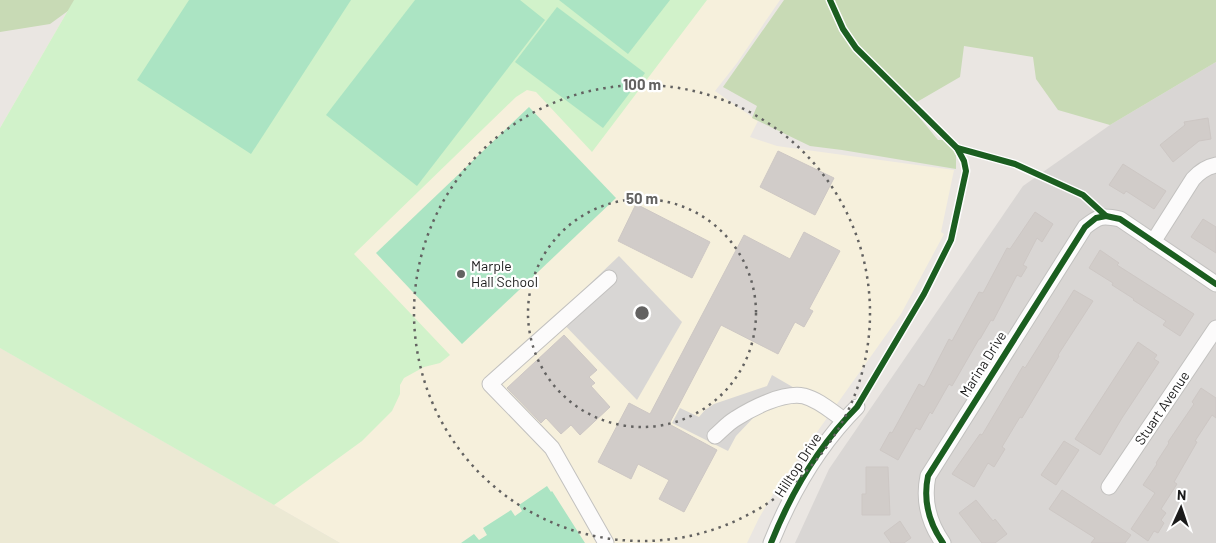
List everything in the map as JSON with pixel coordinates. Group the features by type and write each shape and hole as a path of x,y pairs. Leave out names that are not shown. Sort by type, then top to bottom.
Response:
{"street":[{"path":"1216,165 1200,171 1193,179 1153,242 1216,284"},
{"name":"Marina Drive","path":"944,543 933,524 927,507 925,491 928,476 1085,227 1096,218 1106,216 1120,219 1153,242"},
{"path":"606,543 552,448 490,384 608,278"},
{"name":"Stuart Avenue","path":"1109,487 1216,328"},
{"path":"715,436 734,419 759,406 786,396 802,396 817,401 844,420"},
{"name":"Hilltop Drive","path":"771,543 788,502 814,459 857,406"}],"shaded area":[{"name":"Marple Hall School","path":"74,0 780,0 737,63 715,91 758,121 750,137 777,146 954,170 941,232 944,234 901,314 775,491 747,543 340,543 0,348 0,128"},
{"path":"1216,62 1216,543 795,543 829,469 1023,186 1110,125"},
{"path":"619,256 682,322 637,400 556,316"},
{"path":"0,348 274,505 340,543 0,543"},
{"path":"772,375 803,393 767,408 755,416 736,436 728,451 672,423 680,408 699,417 714,404 767,386"}],"green space":[{"path":"0,0 83,0 50,24 0,32"},
{"path":"74,0 707,0 592,152 536,92 527,90 516,97 354,254 450,355 440,363 424,367 404,378 400,385 400,394 392,411 362,441 274,505 0,348 0,128"},
{"path":"189,0 351,0 251,154 137,80"},
{"path":"415,0 520,0 545,20 417,186 326,115"},
{"path":"559,0 670,0 628,54"},
{"path":"784,0 1216,0 1216,62 1110,125 1058,110 1036,79 1033,57 964,46 960,77 910,106 938,140 956,140 956,169 810,146 752,118 757,106 723,87"},
{"path":"557,7 645,73 603,128 515,62"},
{"path":"529,107 616,198 462,344 376,253"},
{"path":"547,486 585,543 461,543 474,534 479,540 487,535 483,528 511,510 515,516 522,511 519,505"}],"building":[{"path":"1208,118 1211,139 1199,141 1173,162 1160,145 1185,125 1184,122"},
{"path":"778,151 834,178 815,215 760,187"},
{"path":"1123,164 1166,191 1154,209 1126,191 1124,194 1109,185"},
{"path":"636,204 710,242 692,278 618,241"},
{"path":"1035,212 1053,224 1042,242 1037,238 1023,265 1027,267 1021,277 1017,275 993,321 991,320 979,339 952,386 949,384 932,414 930,412 920,430 916,428 898,460 880,450 890,432 892,433 919,384 924,387 949,339 952,341 979,292 983,293 1007,248 1010,249"},
{"path":"1203,219 1216,227 1216,253 1191,237"},
{"path":"804,232 840,251 809,309 813,311 804,327 795,322 778,354 721,325 669,424 717,450 684,512 659,499 669,480 638,464 631,479 598,462 629,403 650,414 744,235 790,259"},
{"path":"1100,250 1119,263 1117,265 1194,314 1180,336 1163,325 1166,321 1089,268"},
{"path":"1074,290 1093,301 1058,355 1022,418 1020,417 1002,447 1005,449 994,467 988,463 974,487 952,474 980,434 982,435 1023,366 1025,368"},
{"path":"564,335 597,370 589,377 595,383 591,386 610,407 580,435 571,425 561,434 546,418 541,423 507,388"},
{"path":"1138,342 1157,355 1154,359 1159,362 1100,455 1075,439"},
{"path":"1201,388 1216,398 1216,418 1212,415 1195,441 1197,442 1174,482 1177,484 1161,509 1166,513 1161,520 1164,523 1158,533 1154,531 1148,541 1131,529 1155,493 1143,485 1157,464 1168,442 1194,404 1192,402"},
{"path":"1064,441 1079,450 1056,485 1041,475"},
{"path":"866,467 888,467 890,515 862,515 862,494 866,494"},
{"path":"1062,490 1131,535 1125,543 1091,543 1095,538 1049,509"},
{"path":"976,500 993,521 995,519 1007,534 995,543 982,543 959,513"},
{"path":"900,521 911,538 904,543 891,543 884,533"}],"cycle path":[{"path":"771,543 787,506 807,471 830,438 857,407 924,294 951,240 966,171 964,161 957,148 856,48 843,29 830,0"},
{"path":"957,148 1015,164 1083,195 1106,216 1120,219 1216,284"},
{"path":"943,543 928,511 926,494 928,476 1085,227 1096,218 1106,216"}],"place":[{"name":"Marple Hall School","path":"461,274"}]}
